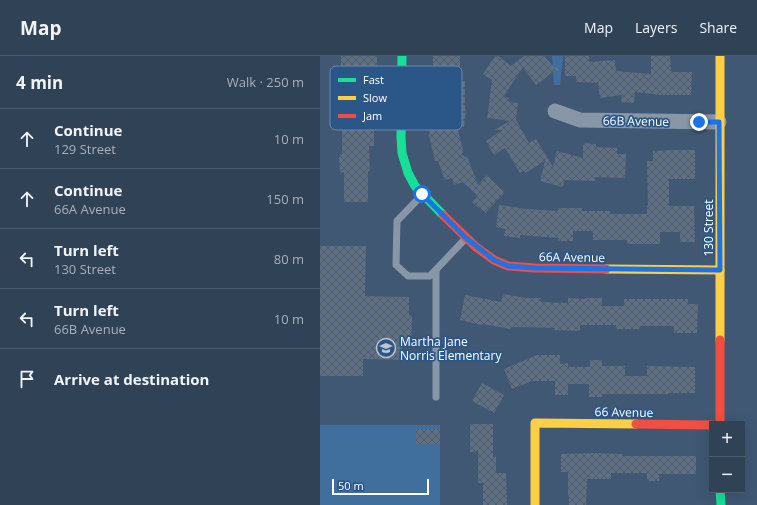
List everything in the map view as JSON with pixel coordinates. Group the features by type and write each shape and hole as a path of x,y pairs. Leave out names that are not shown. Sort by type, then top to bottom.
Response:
{"street":[{"name":"66A Avenue","path":"402,56 402,66"},
{"name":"130 Street","path":"720,56 720,421"},
{"name":"66B Avenue","path":"555,111 580,120 719,122"},
{"name":"66A Avenue","path":"401,130 402,153 408,173 415,186 466,238 494,260 508,266 550,269 720,270"},
{"name":"66 Avenue","path":"535,505 535,423 709,425"},
{"path":"720,493 721,505"}],"lane":[{"path":"422,194 397,221 396,265 408,276 430,276 466,238"},
{"path":"436,270 436,397"}],"green space":[{"path":"552,56 563,56 560,85 554,85"},
{"path":"320,425 440,425 440,505 320,505"}],"building":[{"path":"341,56 377,56 377,66 341,66"},
{"path":"433,56 460,56 460,66 433,66"},
{"path":"495,56 498,56 511,66 524,56 545,56 556,70 536,85 523,67 503,97 509,98 509,102 518,103 516,120 529,143 536,139 553,167 557,151 583,158 583,143 596,144 596,147 617,148 617,154 626,154 625,178 595,177 595,181 564,180 563,187 540,181 545,161 525,173 524,170 520,173 505,148 494,155 486,141 502,130 494,130 510,121 488,118 487,120 492,80 483,74"},
{"path":"565,56 589,56 589,62 615,60 616,71 651,74 651,56 670,56 671,72 692,72 691,95 660,95 635,92 634,103 621,102 622,95 600,98 598,83 576,82 576,76 565,76"},
{"path":"462,81 465,81 466,109 464,127 462,127"},
{"path":"342,130 374,130 374,146 369,146 370,171 368,171 368,202 344,202 344,172 340,173 339,155 342,154"},
{"path":"429,130 458,130 463,150 462,156 467,156 478,185 487,175 505,192 485,213 472,202 478,196 463,182 454,185 452,178 445,180 438,161 435,161 429,136"},
{"path":"695,150 695,179 669,179 669,206 694,206 695,242 680,242 680,232 660,232 660,244 627,244 627,240 593,240 593,231 573,231 573,241 558,241 558,238 520,235 520,238 504,236 505,229 496,227 499,205 558,211 558,208 582,208 582,211 610,211 610,214 647,214 647,161 653,161 653,151"},
{"path":"320,246 366,246 365,296 409,297 409,315 412,316 411,346 402,347 402,360 363,359 363,376 320,376"},
{"path":"503,294 526,298 541,298 541,302 568,303 568,298 602,298 602,306 624,306 624,299 688,299 688,304 698,304 697,333 674,333 674,326 640,326 640,329 616,329 616,325 580,325 580,331 554,330 555,328 511,327 510,329 481,325 460,320 465,295 501,302"},
{"path":"537,355 560,355 560,364 568,363 568,367 590,367 590,360 602,360 602,366 625,366 625,376 647,376 647,366 695,367 695,393 602,394 602,397 589,397 589,384 568,384 568,395 555,395 555,381 532,381 512,389 504,369"},
{"path":"482,383 504,395 494,413 472,401"},
{"path":"470,424 493,424 493,457 496,457 496,473 506,473 507,505 483,505 483,483 478,483 478,451 470,452"},
{"path":"416,429 440,429 440,444 416,444"},
{"path":"561,454 622,454 622,456 696,456 696,474 659,474 659,481 647,481 647,473 611,473 611,479 587,479 586,505 569,505 568,472 561,472"}],"traffic: fast":[{"path":"402,56 402,66"},
{"path":"401,130 402,153 408,173 415,186 443,215"},
{"path":"720,493 721,505"}],"traffic: slow":[{"path":"720,56 720,340"},
{"path":"606,269 720,270"},
{"path":"535,505 535,423 636,424"}],"traffic: jam":[{"path":"443,215 476,247 494,260 508,266 606,269"},
{"path":"720,340 720,421"},
{"path":"636,424 709,425"}],"place":[{"name":"Martha Jane Norris Elementary","path":"386,348"}],"route":[{"path":"422,194 476,246 494,260 508,266 535,268 720,270 719,122 699,122"}]}
